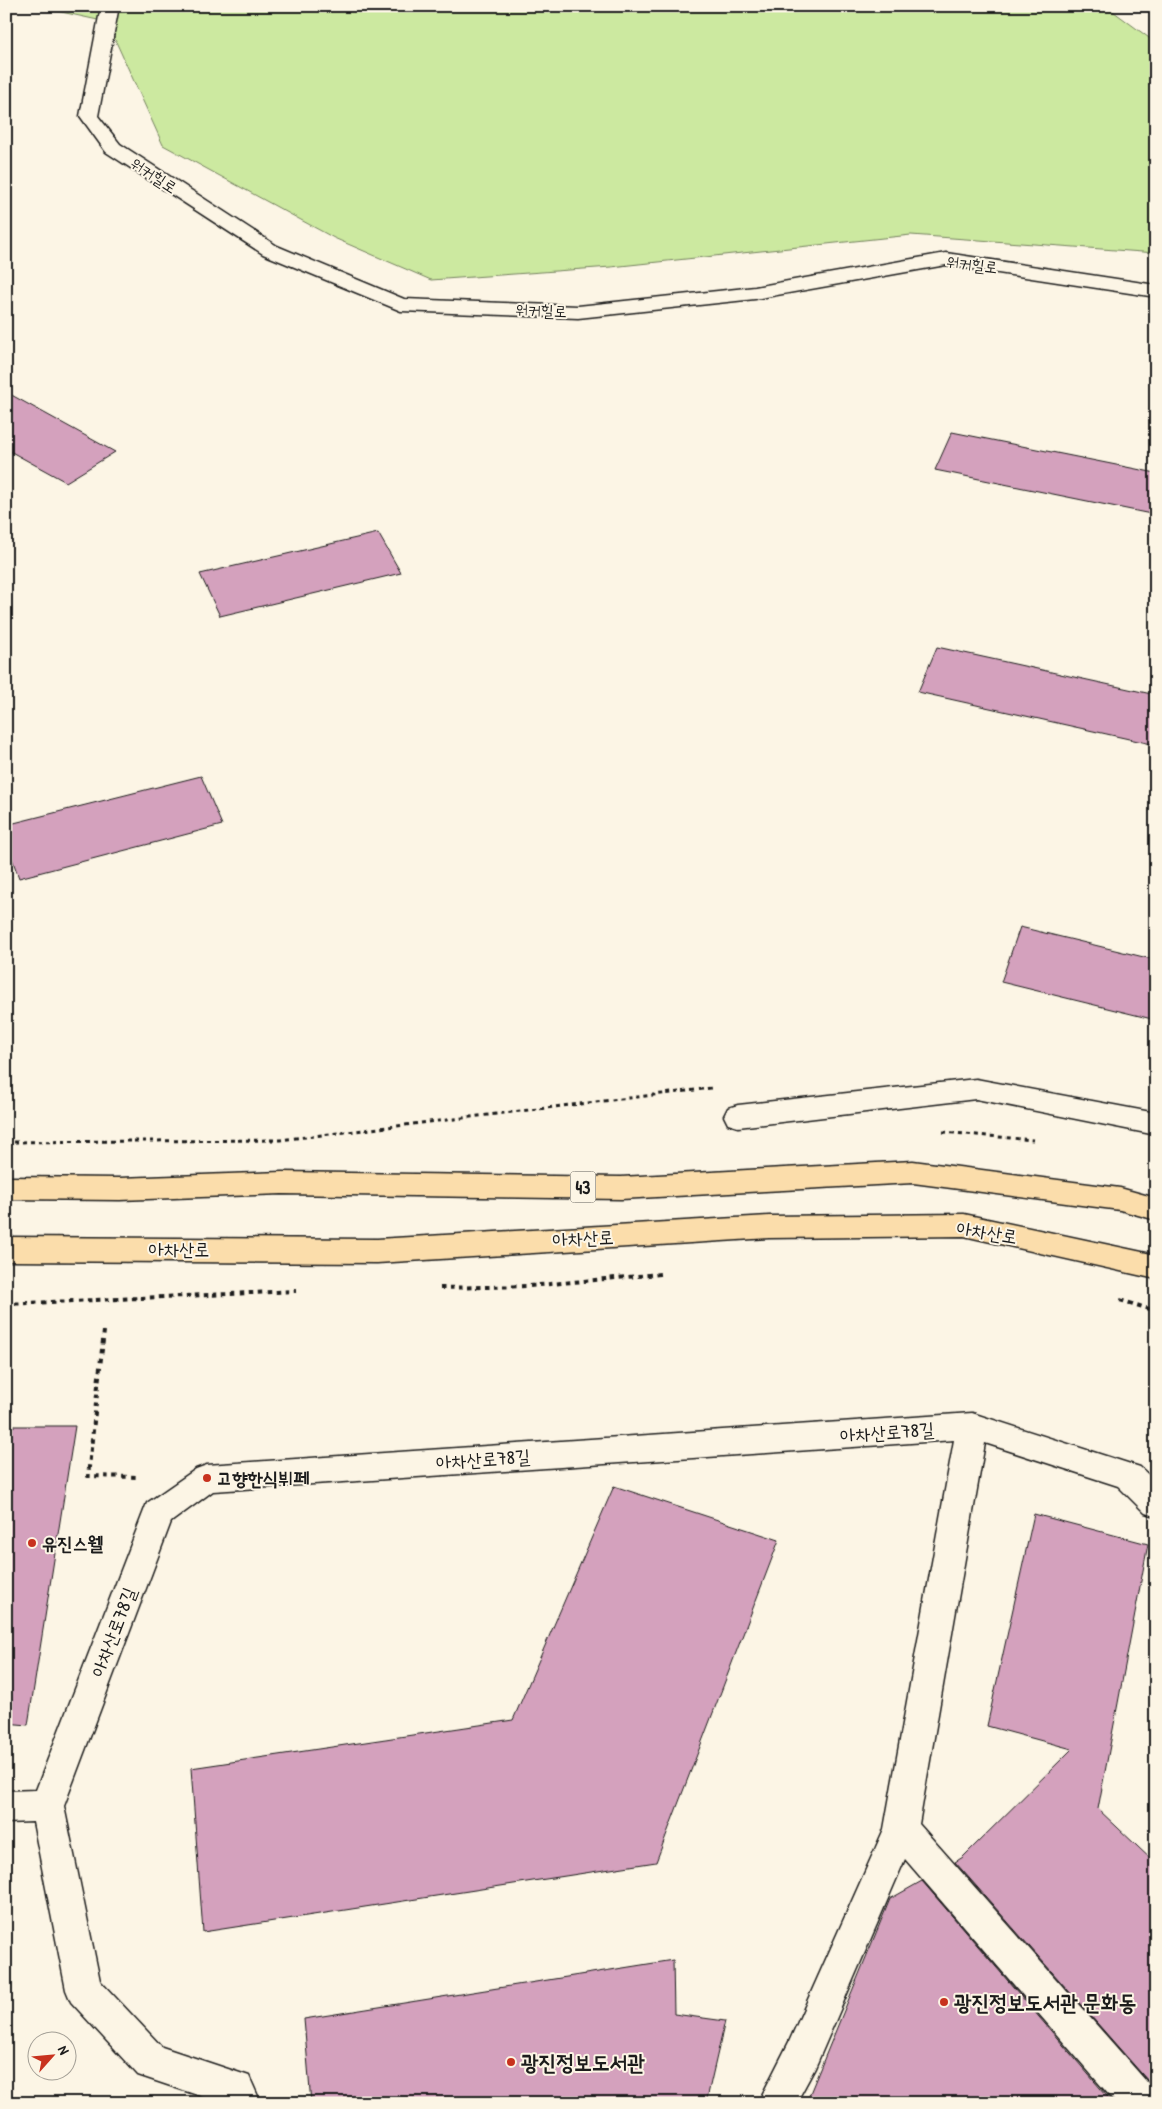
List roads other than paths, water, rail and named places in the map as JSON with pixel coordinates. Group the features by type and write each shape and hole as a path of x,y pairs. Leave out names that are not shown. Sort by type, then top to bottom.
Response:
{"main road":[{"name":"43","path":"6,1188 120,1189 282,1183 621,1188 913,1172 1120,1199 1156,1209"},
{"name":"아차산로","path":"6,1249 377,1251 769,1227 964,1226 1143,1262 1156,1267"}],"street":[{"name":"워커힐로","path":"110,6 89,116 113,148 270,250 401,305 578,312 755,293 946,259 1156,291"},
{"path":"738,1116 976,1089 1156,1124"},
{"path":"776,2103 802,2055 901,1829 972,1426"},
{"name":"아차산로78길","path":"47,1806 158,1513 207,1478 972,1426 1128,1476 1156,1503"},
{"path":"6,1807 47,1806 84,1990 151,2062 236,2090 243,2103"},
{"path":"901,1829 1141,2103"}],"place":[{"name":"고향한식뷔페","path":"207,1478"},
{"name":"유진스웰","path":"32,1543"},
{"name":"광진정보도서관 문화동","path":"944,2002"},
{"name":"광진정보도서관","path":"511,2062"}]}
